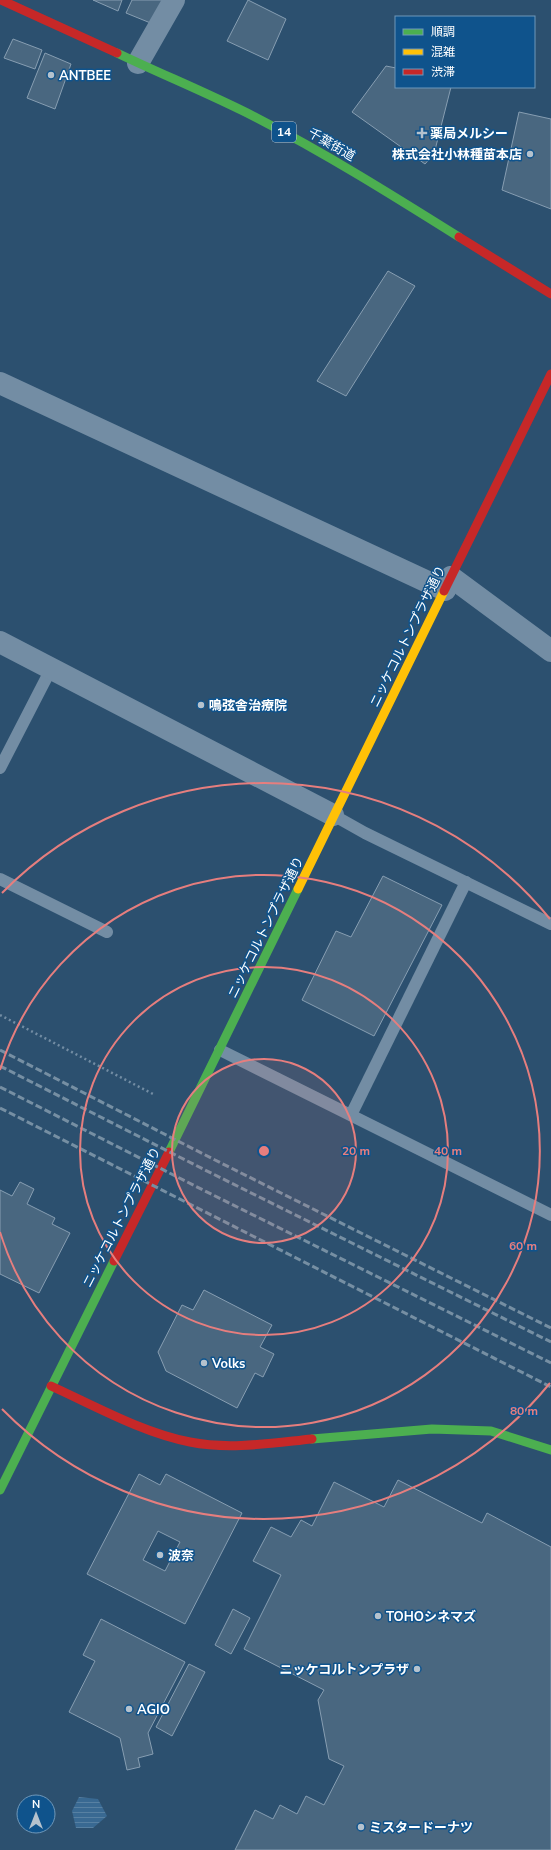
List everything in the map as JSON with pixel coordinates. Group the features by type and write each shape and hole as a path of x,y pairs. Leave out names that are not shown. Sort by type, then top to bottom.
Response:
{"main road":[{"name":"千葉街道","path":"1,0 25,5 138,63 253,116 304,143 378,186 551,294"},
{"name":"ニッケコルトンプラザ通り","path":"0,1490 220,1050 333,816 551,374"},
{"path":"52,1386 149,1430 190,1442 237,1446 432,1429 491,1431 551,1450"}],"street":[{"path":"138,63 174,0"},
{"path":"0,383 448,584 551,650"},
{"path":"0,642 333,816"}],"lane":[{"path":"0,768 51,669"},
{"path":"333,816 551,924"},
{"path":"0,879 107,932"},
{"path":"351,1115 466,882"},
{"path":"220,1050 551,1215"}],"path":[{"path":"0,1015 153,1094"}],"water":[{"path":"79,1797 98,1799 107,1816 93,1828 76,1828 72,1811"}],"building":[{"path":"93,0 122,0 118,11"},
{"path":"132,0 163,0 153,24 126,13"},
{"path":"248,0 286,19 268,60 227,41"},
{"path":"13,39 42,50 35,69 4,58"},
{"path":"45,53 71,64 55,109 27,98"},
{"path":"386,66 395,68 395,88 451,88 434,154 425,164 352,112"},
{"name":"株式会社小林種苗本店","path":"519,112 551,119 551,209 502,190"},
{"path":"388,271 415,286 346,396 317,381"},
{"path":"383,876 442,905 374,1036 302,1000 336,931 351,937"},
{"path":"20,1182 34,1189 27,1204 55,1218 52,1224 70,1233 39,1293 0,1274 0,1190 12,1196"},
{"path":"204,1290 272,1325 260,1347 274,1354 263,1377 255,1373 237,1408 166,1371 158,1352 182,1305 193,1310"},
{"path":"139,1474 160,1485 166,1474 242,1513 185,1624 87,1574","holes":["158,1531 180,1542 165,1571 143,1560"]},
{"name":"ニッケコルトンプラザ","path":"398,1480 482,1523 487,1513 551,1547 551,1850 235,1850 255,1810 273,1819 280,1805 297,1814 306,1796 324,1805 344,1766 329,1759 318,1700 324,1690 244,1649 281,1575 253,1561 271,1527 291,1537 301,1520 312,1526 334,1482 384,1507"},
{"path":"233,1609 250,1618 231,1654 215,1645"},
{"path":"101,1619 185,1662 148,1733 153,1754 138,1758 140,1767 127,1770 120,1738 69,1712 95,1661 83,1655"},
{"path":"189,1664 205,1672 172,1736 156,1727"}],"railway":[{"path":"0,1050 215,1160 551,1328"},
{"path":"0,1066 551,1342"},
{"path":"0,1087 551,1363"},
{"path":"0,1108 551,1387"}],"traffic: fast":[{"path":"117,53 255,117 307,145 459,237"},
{"path":"169,1152 298,889"},
{"path":"0,1490 114,1261"},
{"path":"312,1439 432,1429 491,1431 551,1450"}],"traffic: slow":[{"path":"298,889 444,591"}],"traffic: jam":[{"path":"1,0 117,53"},
{"path":"459,237 551,294"},
{"path":"444,591 551,374"},
{"path":"114,1261 169,1152"},
{"path":"51,1386 137,1426 172,1438 190,1442 236,1446 312,1439"}],"place":[{"name":"ANTBEE","path":"51,75"},
{"name":"薬局メルシー","path":"422,133"},
{"name":"株式会社小林種苗本店","path":"530,154"},
{"name":"鳴弦舎治療院","path":"201,705"},
{"name":"Volks","path":"204,1363"},
{"name":"波奈","path":"160,1555"},
{"name":"TOHOシネマズ","path":"378,1616"},
{"name":"ニッケコルトンプラザ","path":"417,1669"},
{"name":"AGIO","path":"129,1709"},
{"name":"ミスタードーナツ","path":"361,1827"}]}
